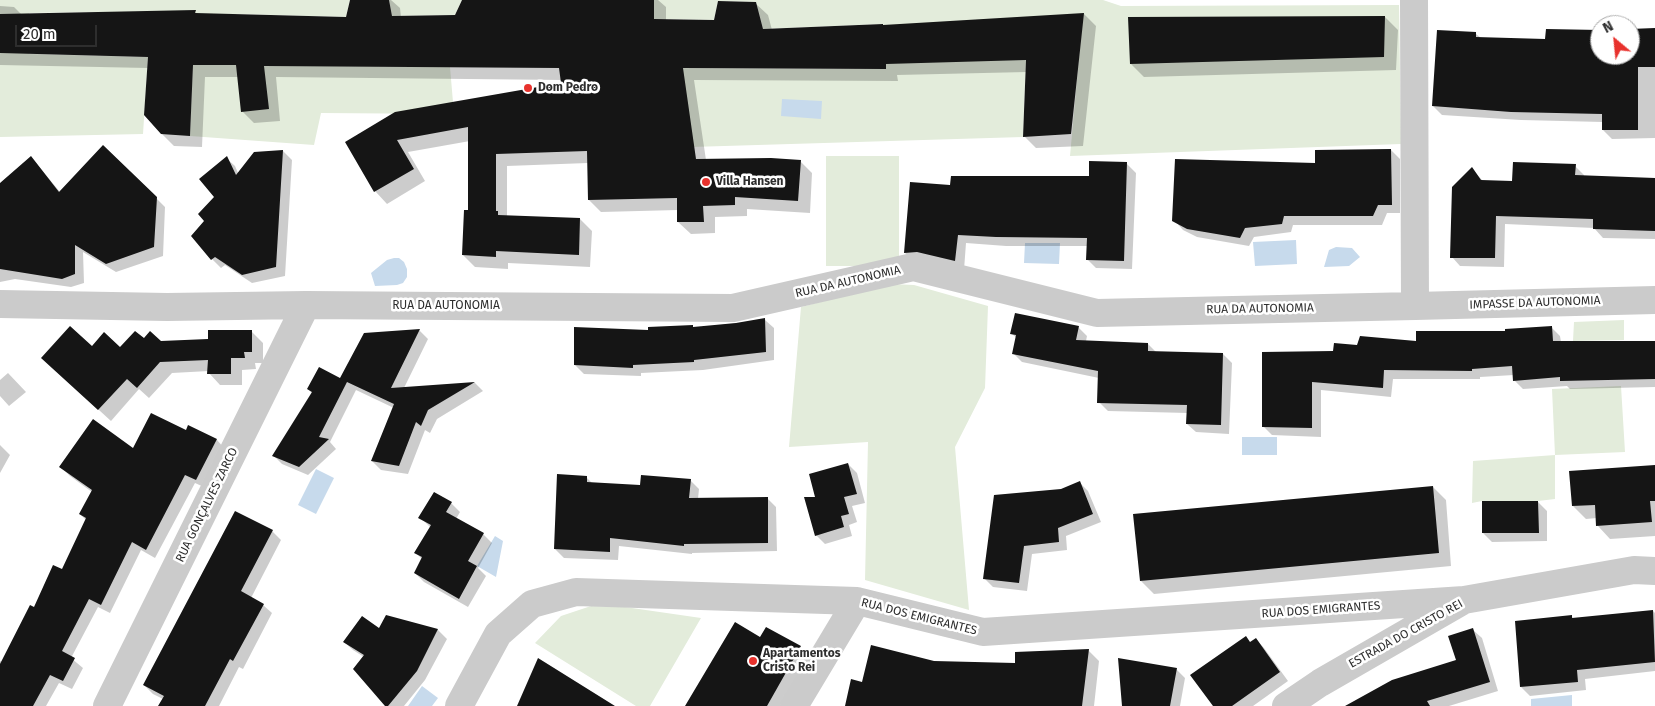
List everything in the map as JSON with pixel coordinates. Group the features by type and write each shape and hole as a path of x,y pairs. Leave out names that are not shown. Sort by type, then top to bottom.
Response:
{"street":[{"path":"1415,306 1413,0 1418,0"},
{"name":"RUA DA AUTONOMIA","path":"0,304 167,307 306,305 733,308 914,267 1097,313 1415,306"},
{"name":"IMPASSE DA AUTONOMIA","path":"1415,306 1655,300"},
{"name":"RUA GONÇALVES ZARCO","path":"108,706 306,305"},
{"name":"ESTRADA DO CRISTO REI","path":"1286,706 1320,682 1464,600 1634,570 1655,571"},
{"name":"RUA DOS EMIGRANTES","path":"459,706 498,634 532,604 576,592 857,601 983,632 1464,600"},
{"path":"794,706 857,601"}],"green space":[{"path":"0,0 350,0 346,17 236,14 233,65 450,67 454,114 321,113 314,145 190,136 195,11 29,13 29,54 148,57 143,134 0,137"},
{"path":"389,0 462,0 455,15 392,16"},
{"path":"654,0 1103,0 1121,6 1399,5 1401,144 1070,156 1083,14 1026,60 1023,137 658,148 660,68 886,69 883,24 763,29 756,2 718,1 714,20 654,19"},
{"path":"826,156 899,156 899,266 826,266"},
{"path":"891,284 914,285 988,306 985,388 955,447 969,610 865,580 868,442 789,447 801,307"},
{"path":"1624,320 1624,340 1573,341 1574,322"},
{"path":"1621,386 1625,452 1555,455 1552,389"},
{"path":"1555,455 1555,499 1538,501 1482,501 1472,503 1473,461"},
{"path":"591,606 625,607 701,618 650,706 636,706 535,643 561,616"}],"water":[{"path":"782,99 822,101 821,119 781,116"},
{"path":"1296,240 1297,264 1255,266 1253,242"},
{"path":"1025,243 1060,243 1059,264 1024,263"},
{"path":"1336,247 1352,248 1360,257 1349,266 1324,267 1329,250"},
{"path":"399,258 404,262 407,269 407,277 403,283 375,286 371,273 387,260"},
{"path":"1242,437 1277,437 1277,455 1242,455"},
{"path":"316,469 334,478 316,514 298,505"},
{"path":"495,536 503,541 496,577 477,566"},
{"path":"422,686 438,698 432,706 408,706"},
{"path":"1572,695 1572,706 1531,706 1531,699"}],"building":[{"path":"350,0 389,0 392,16 455,15 462,0 654,0 654,19 714,20 718,1 756,2 763,29 883,25 1084,13 1071,134 1023,137 1026,60 886,64 886,69 683,68 696,159 771,158 801,160 798,201 735,197 735,205 703,206 704,222 677,222 677,198 588,200 587,151 496,154 496,211 498,211 498,215 580,218 579,255 496,251 496,257 462,255 464,210 468,210 468,127 397,140 414,169 374,192 345,142 395,112 561,83 559,68 264,66 269,109 241,112 236,65 193,65 190,136 161,134 144,115 148,57 0,53 0,14 196,10 195,13 346,17"},
{"path":"1385,16 1384,57 1130,64 1128,17"},
{"path":"1655,28 1655,67 1638,67 1638,130 1602,130 1602,114 1511,112 1432,106 1437,30 1476,32 1476,37 1545,39 1546,29 1590,30 1590,65 1640,65 1640,29"},
{"path":"103,145 157,197 154,247 106,264 75,245 75,274 62,279 0,269 0,183 31,156 59,192"},
{"path":"1391,149 1392,205 1378,205 1373,216 1284,216 1282,224 1245,228 1240,238 1187,229 1172,221 1175,159 1315,163 1315,150"},
{"path":"283,150 276,267 242,275 215,257 211,260 191,236 204,221 198,214 214,197 199,179 227,156 236,175 254,152"},
{"path":"1089,161 1127,162 1124,261 1086,260 1087,238 958,235 955,261 917,252 904,253 910,182 950,185 951,176 1089,176"},
{"path":"1513,162 1576,164 1575,175 1655,178 1655,231 1593,229 1593,219 1496,216 1495,258 1450,258 1452,187 1472,167 1481,180 1512,181"},
{"path":"1015,313 1079,326 1076,340 1148,343 1148,351 1223,353 1221,425 1186,424 1187,405 1097,403 1098,371 1012,354 1016,335 1010,334"},
{"path":"765,318 766,352 694,360 694,362 633,365 633,368 574,365 574,327 648,330 648,327 693,325 693,327"},
{"path":"70,326 92,346 104,332 120,347 135,331 144,338 150,331 161,341 208,339 208,330 252,330 252,352 244,352 245,358 231,358 231,374 207,374 208,360 160,362 137,388 127,379 98,410 41,358"},
{"path":"1552,326 1553,341 1655,341 1655,379 1560,381 1560,377 1513,381 1512,366 1472,369 1472,371 1384,370 1383,388 1312,382 1312,428 1262,427 1262,352 1333,351 1334,343 1357,345 1360,336 1416,341 1416,331 1505,331 1505,329"},
{"path":"420,329 391,388 475,382 428,410 421,426 416,422 399,466 371,461 394,404 347,382 319,437 329,439 299,467 272,456 312,392 307,389 319,367 340,378 364,333"},
{"path":"151,413 186,430 188,425 217,439 196,480 185,475 146,550 132,542 101,605 89,599 62,651 75,658 63,681 50,675 33,706 0,706 0,664 30,605 34,607 53,565 62,569 86,518 79,514 92,490 59,467 93,419 133,448"},
{"path":"848,463 857,494 844,497 849,514 841,516 844,527 815,536 804,497 815,497 809,474"},
{"path":"1655,465 1655,501 1650,501 1652,522 1596,526 1595,505 1572,506 1569,471"},
{"path":"557,474 587,476 587,482 640,485 641,475 691,479 689,498 768,497 768,543 684,544 684,546 610,538 610,552 554,549"},
{"path":"1080,481 1093,514 1058,528 1059,542 1024,546 1019,583 983,579 994,495 1061,489"},
{"path":"1433,486 1439,553 1140,581 1133,514"},
{"path":"434,492 452,502 446,512 484,533 468,561 477,566 459,599 414,573 422,557 414,553 431,525 418,518"},
{"path":"1482,501 1538,501 1539,533 1482,533"},
{"path":"235,511 273,530 241,591 264,604 233,661 230,659 205,706 158,706 164,696 143,685"},
{"path":"1653,610 1655,662 1577,670 1578,682 1520,687 1515,621 1572,615 1572,618"},
{"path":"386,615 438,629 417,671 388,706 385,706 353,669 364,655 343,642 362,616 379,628"},
{"name":"Apartamentos Cristo Rei","path":"735,622 760,637 766,627 801,646 767,706 685,706"},
{"path":"1473,628 1490,682 1427,701 1430,706 1345,706 1392,680 1456,660 1448,636"},
{"path":"1246,636 1250,642 1256,638 1280,672 1232,706 1213,706 1190,675"},
{"path":"871,645 934,661 1015,663 1015,652 1089,649 1082,706 845,706 851,679 862,682"},
{"path":"538,658 615,706 517,706"},
{"path":"1118,658 1177,668 1170,706 1122,706"}],"place":[{"name":"Dom Pedro","path":"528,88"},
{"name":"Villa Hansen","path":"706,182"},
{"name":"Apartamentos Cristo Rei","path":"753,661"}]}
